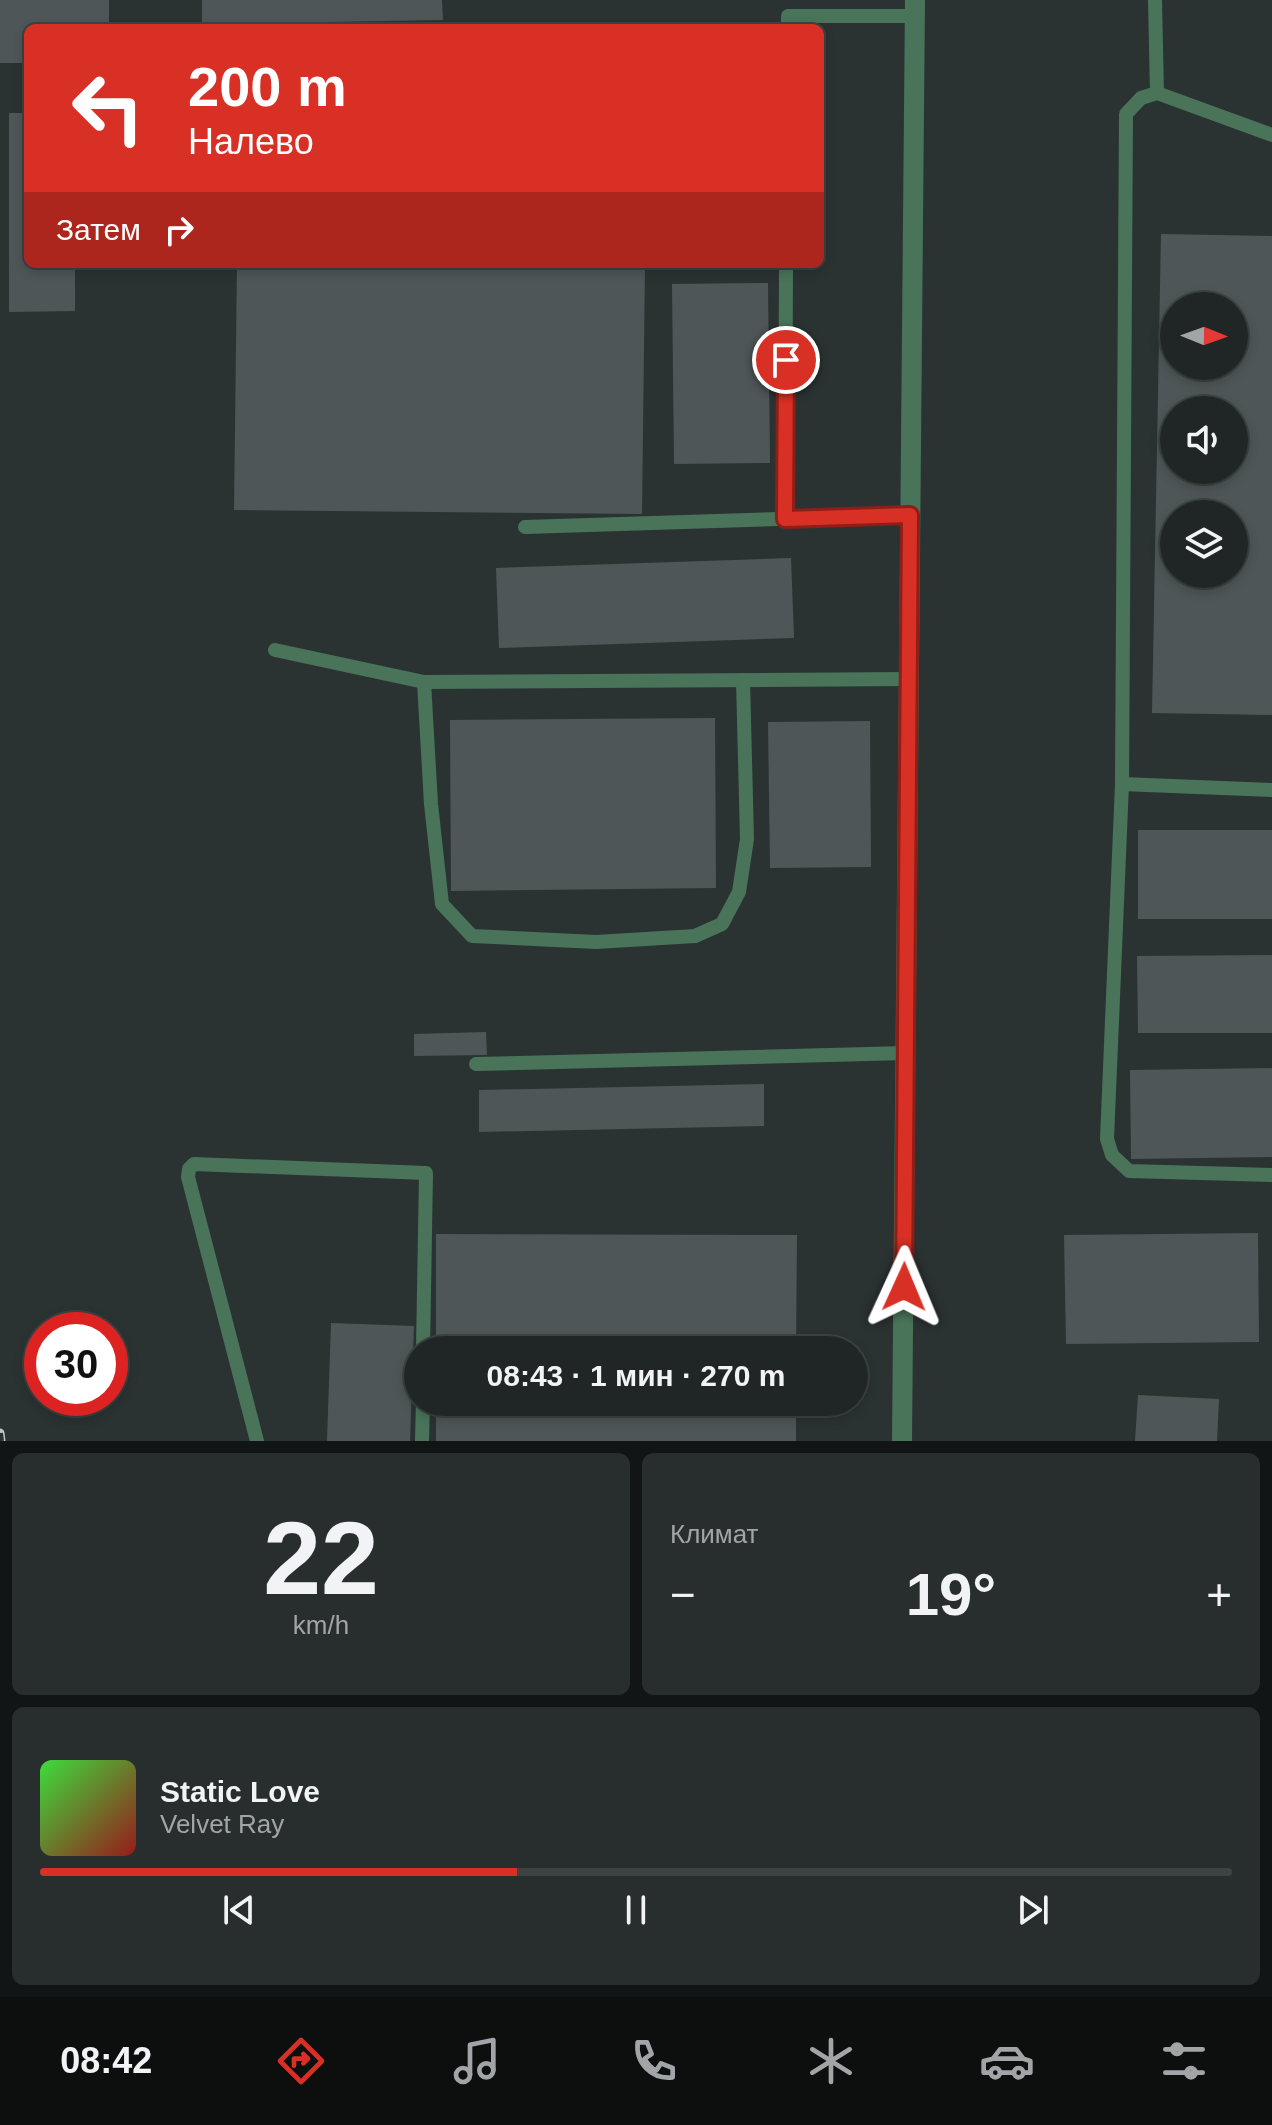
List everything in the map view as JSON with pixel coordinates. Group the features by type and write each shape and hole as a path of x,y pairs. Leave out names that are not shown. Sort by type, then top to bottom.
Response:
{"street":[{"path":"902,1441 915,8"}],"lane":[{"path":"1155,0 1157,93"},
{"path":"788,24 788,16 915,8"},
{"path":"1272,135 1157,93 1141,98 1126,114 1122,784 1107,1139 1112,1155 1129,1171 1272,1175"},
{"path":"785,519 786,268"},
{"path":"525,527 910,515"},
{"path":"275,650 424,682 909,679"},
{"path":"424,682 431,804 442,904 472,936 596,942 695,936 722,924 739,892 747,839 743,680"},
{"path":"1122,784 1272,790"},
{"path":"476,1064 906,1053"},
{"path":"257,1441 188,1177 189,1169 194,1164 426,1173 423,1336"},
{"path":"422,1441 423,1416"}],"building":[{"path":"0,0 109,0 109,24 24,24 24,63 0,63"},
{"path":"202,0 442,0 443,20 202,24"},
{"path":"9,113 24,113 24,268 75,268 75,311 9,312"},
{"path":"1161,234 1272,236 1272,715 1152,713"},
{"path":"237,268 645,268 642,514 234,510"},
{"path":"768,283 770,463 674,464 672,284"},
{"path":"791,558 794,638 499,648 496,568"},
{"path":"715,718 716,888 451,891 450,720"},
{"path":"870,721 871,867 770,868 768,722"},
{"path":"1138,830 1272,830 1272,919 1138,919"},
{"path":"1272,955 1272,1033 1138,1033 1137,956"},
{"path":"486,1032 487,1055 414,1056 414,1034"},
{"path":"1272,1068 1272,1157 1131,1159 1130,1070"},
{"path":"764,1084 764,1126 479,1132 479,1090"},
{"path":"1258,1233 1259,1342 1066,1344 1064,1235"},
{"path":"436,1234 797,1235 796,1336 436,1336"},
{"path":"331,1323 414,1326 414,1336 404,1336 404,1416 411,1416 410,1441 327,1441"},
{"path":"1138,1395 1219,1399 1217,1441 1135,1441"},
{"path":"436,1416 796,1416 796,1441 436,1441"}],"railway":[{"path":"0,1433 1,1441"}],"route":[{"path":"786,360 785,519 910,515 904,1287"}]}
